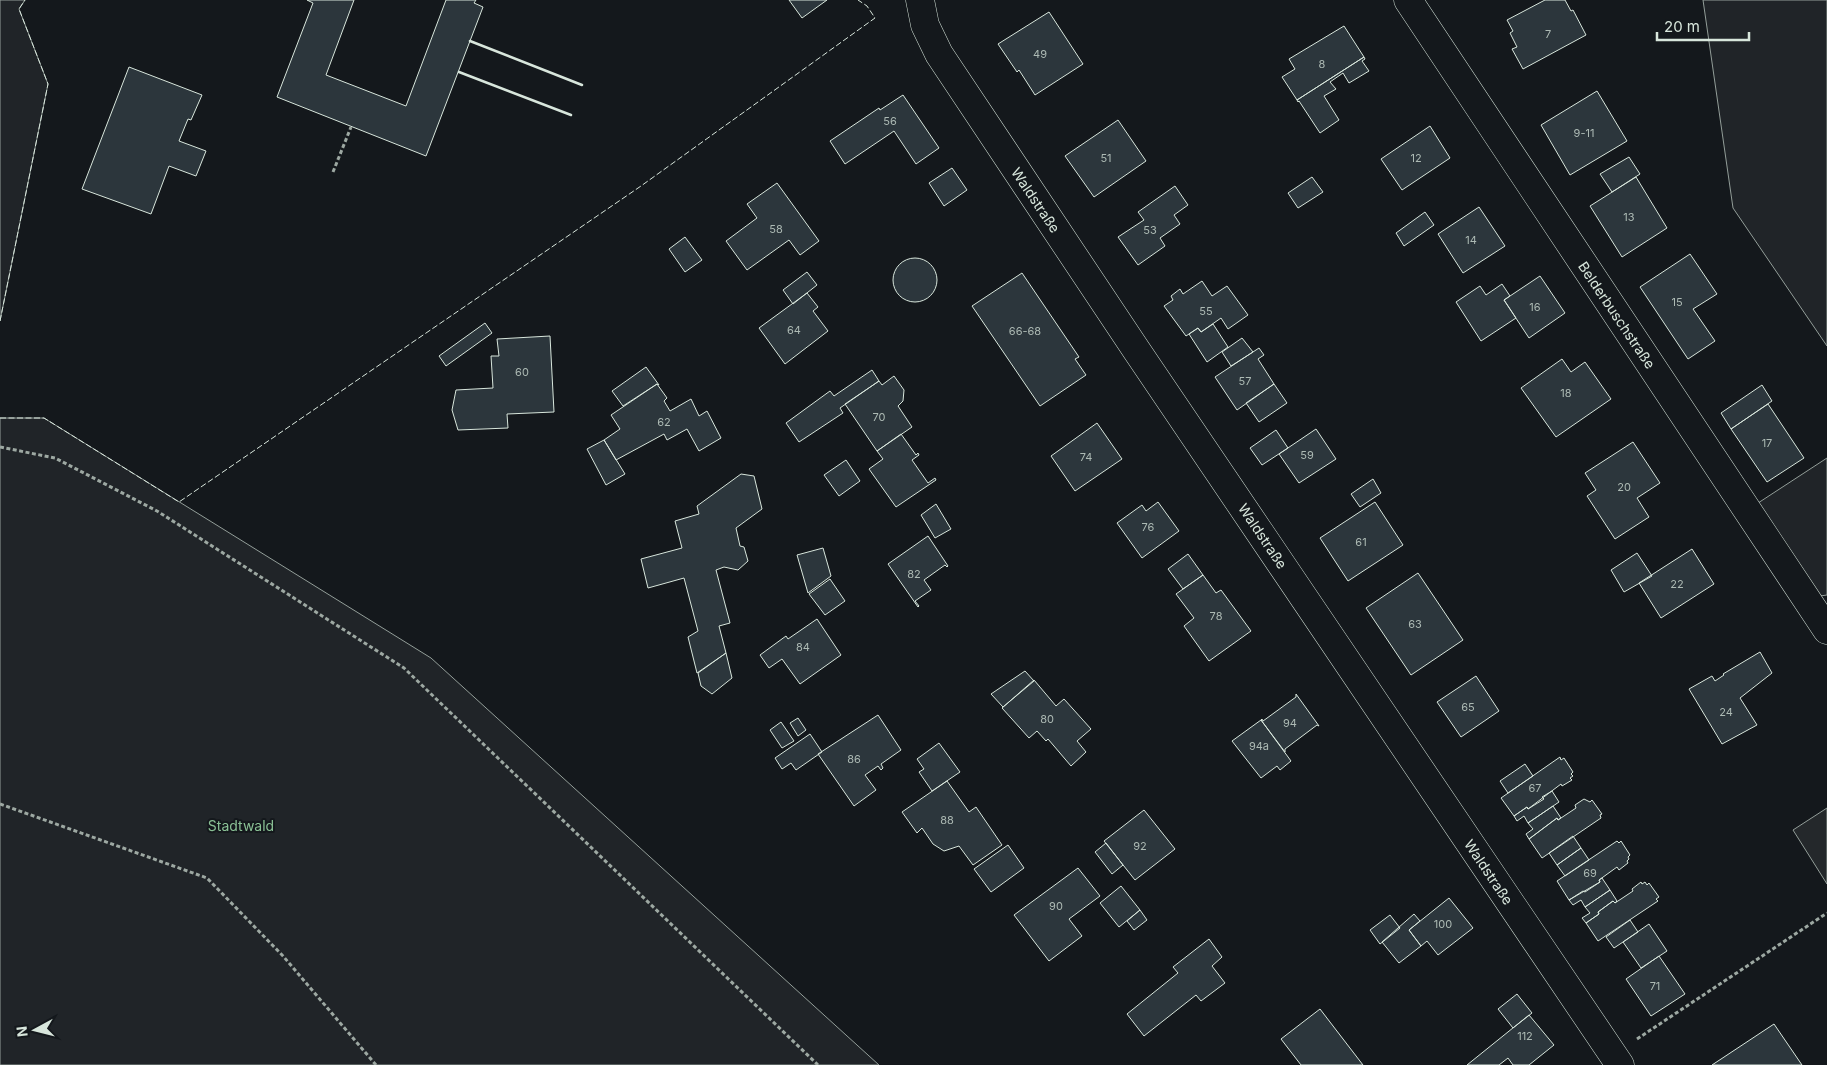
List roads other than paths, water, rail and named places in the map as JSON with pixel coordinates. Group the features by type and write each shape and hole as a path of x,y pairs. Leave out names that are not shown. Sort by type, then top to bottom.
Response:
{"street":[{"name":"Waldstraße","path":"920,0 925,25 939,54 1136,351 1620,1065"},
{"name":"Belderbuschstraße","path":"1408,0 1827,630"}],"park label":[{"name":"Stadtwald","path":"241,825"}]}
